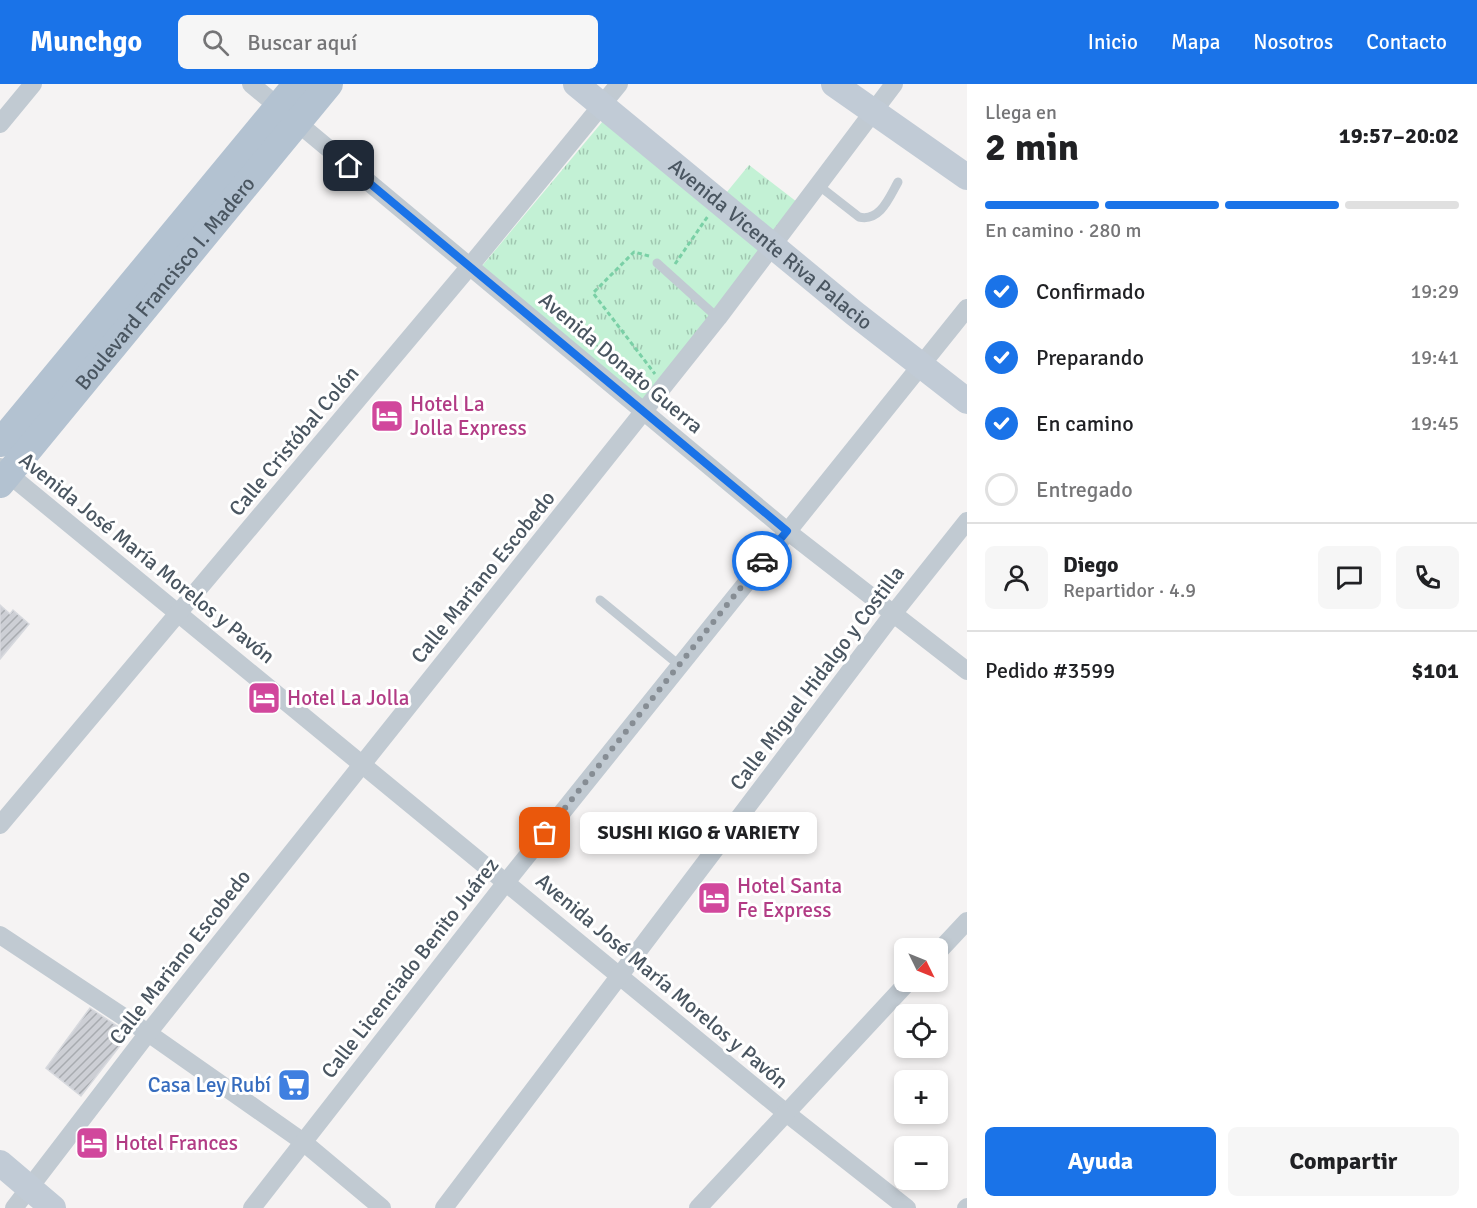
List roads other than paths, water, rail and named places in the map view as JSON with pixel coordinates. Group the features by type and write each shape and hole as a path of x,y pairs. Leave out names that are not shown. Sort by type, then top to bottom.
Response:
{"main road":[{"name":"Boulevard Francisco I. Madero","path":"3,475 288,115 297,84"},
{"name":"Boulevard Francisco I. Madero","path":"0,443 288,115 329,84"},
{"name":"Avenida Vicente Riva Palacio","path":"576,84 772,246 967,401"},
{"path":"834,84 967,177"},
{"path":"0,1162 22,1198 53,1208"}],"street":[{"path":"0,124 33,84"},
{"name":"Avenida Donato Guerra","path":"251,84 787,531 967,671"},
{"name":"Calle Cristóbal Colón","path":"0,825 470,266 619,84"},
{"name":"Calle Mariano Escobedo","path":"22,1198 147,1032 718,318 894,84"},
{"name":"Calle Licenciado Benito Juárez","path":"252,1208 507,881 967,308"},
{"name":"Avenida José María Morelos y Pavón","path":"3,475 179,612 362,765 507,881 618,976 907,1208"},
{"name":"Calle Miguel Hidalgo y Costilla","path":"444,1208 893,614 967,521"},
{"path":"948,941 967,921"},
{"path":"0,935 147,1032 302,1141 382,1208"},
{"path":"698,1208 899,992"}],"lane":[{"path":"818,185 859,217 867,218 881,211 898,182"},
{"path":"655,260 718,318"},
{"path":"600,600 679,665"}],"place":[{"name":"Hotel La Jolla Express","path":"387,416"},
{"name":"Hotel La Jolla","path":"264,698"},
{"name":"SUSHI KIGO & VARIETY","path":"545,833"},
{"name":"Hotel Santa Fe Express","path":"714,898"},
{"name":"Casa Ley Rubí","path":"294,1085"},
{"name":"Hotel Frances","path":"92,1143"}]}
